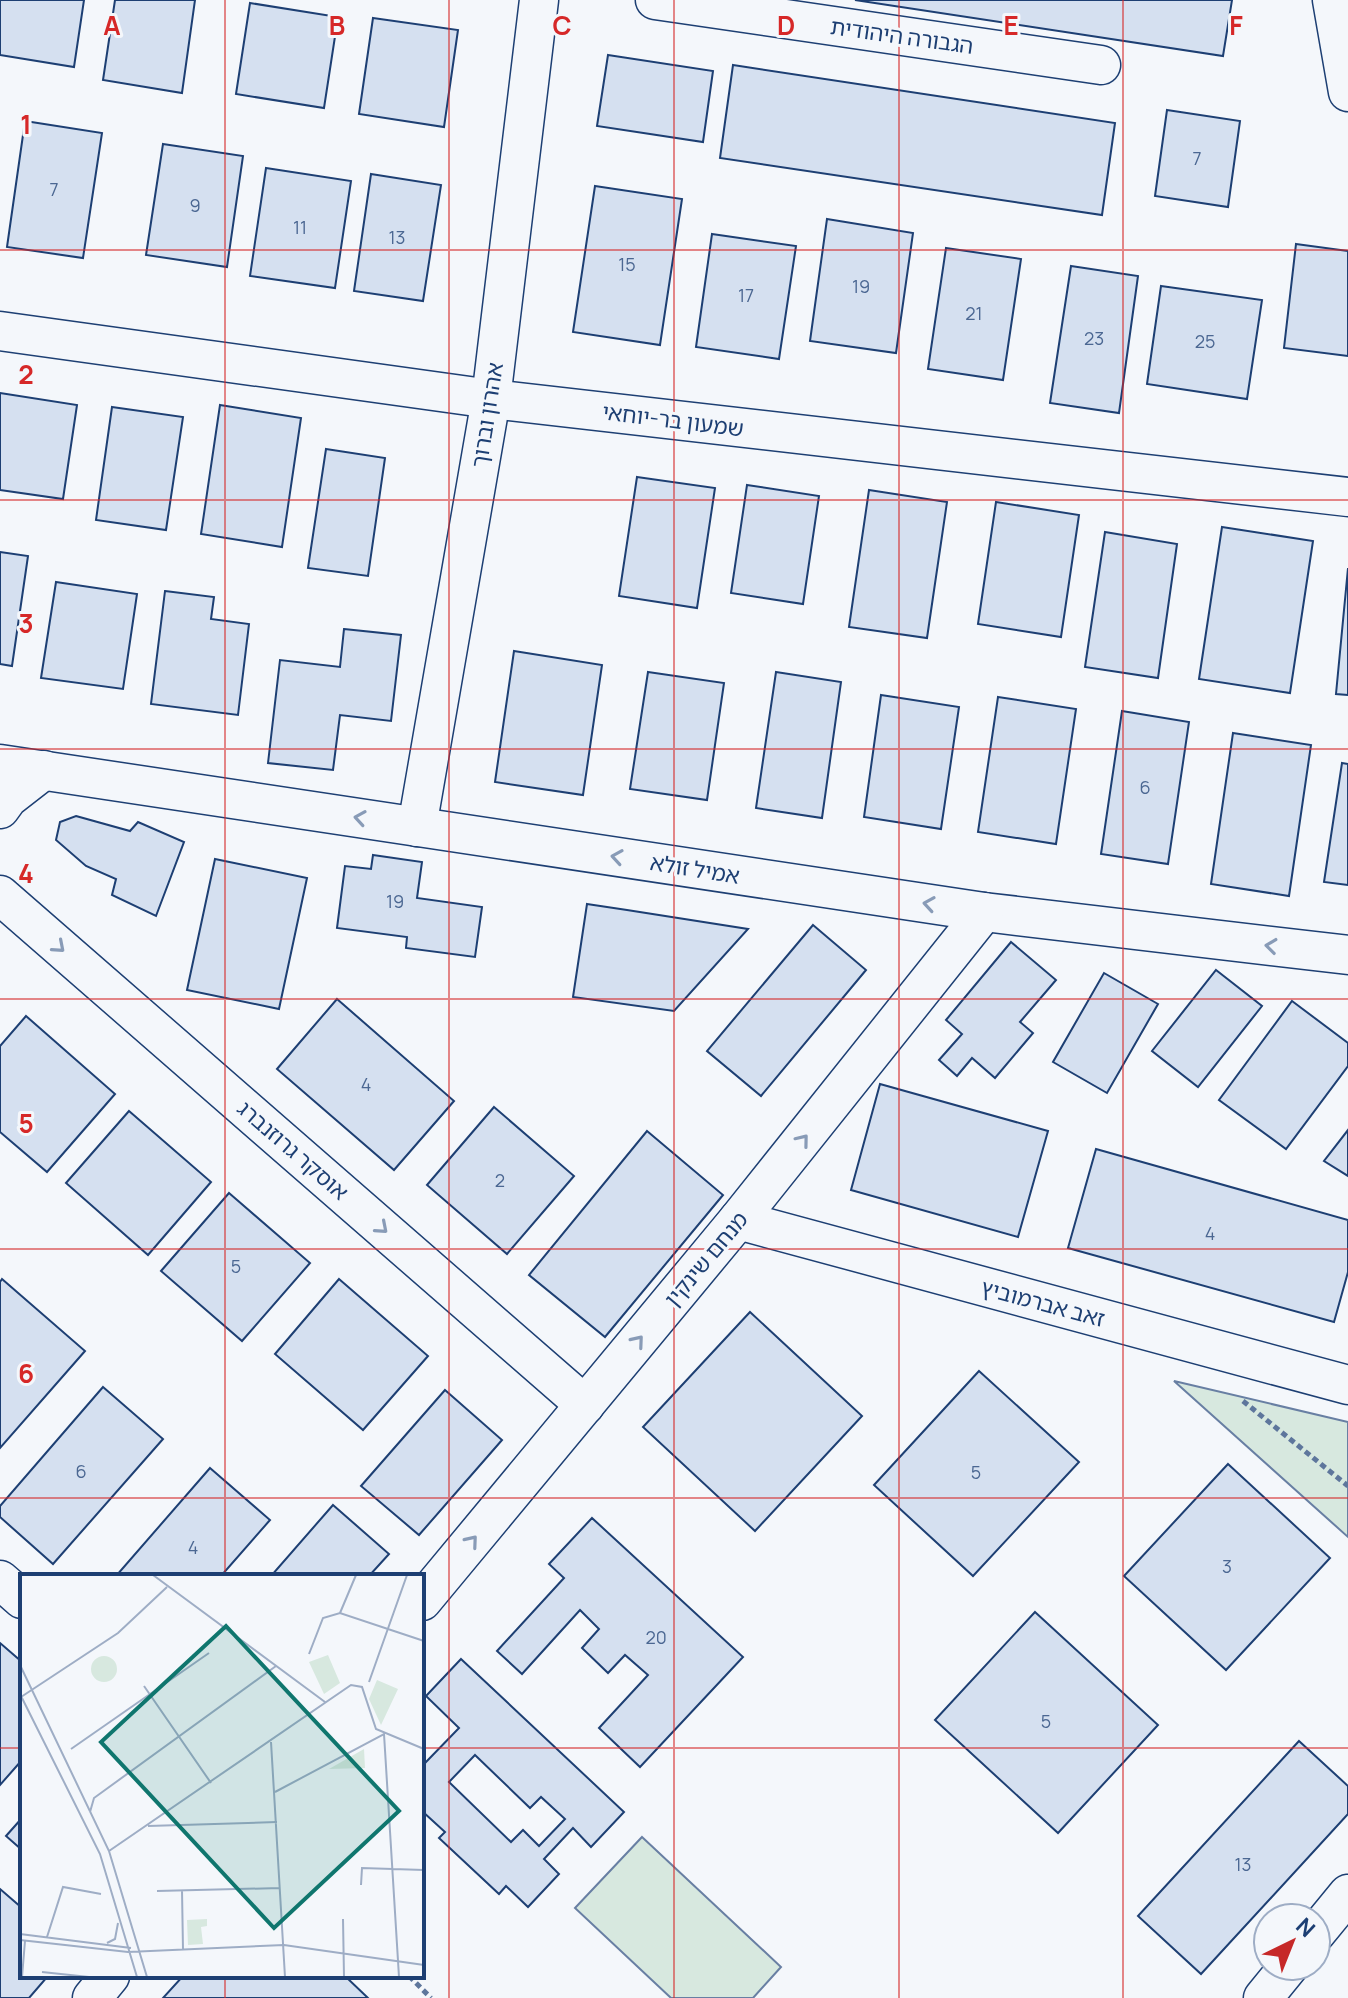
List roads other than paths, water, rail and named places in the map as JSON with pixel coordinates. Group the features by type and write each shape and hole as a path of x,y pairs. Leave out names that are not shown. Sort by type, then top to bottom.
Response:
{"street":[{"name":"אהרון וברוך","path":"417,827 491,399 539,0"},
{"name":"הגבורה היהודית","path":"655,0 1101,65"},
{"path":"1332,0 1348,92"},
{"name":"שמעון בר-יוחאי","path":"0,331 491,399 1348,497"},
{"name":"אמיל זולא","path":"0,764 984,912 1348,955"},
{"path":"0,809 8,798 44,770"},
{"name":"אוסקר גרוזנברג","path":"0,895 585,1405"},
{"name":"מנחם שינקין","path":"424,1599 738,1220 984,912"},
{"name":"זאב אברמוביץ","path":"738,1220 1348,1385"},
{"path":"0,1580 20,1597"},
{"path":"1332,1914 1348,1894"},
{"path":"92,1998 108,1978"},
{"path":"1263,1998 1276,1982"}]}
